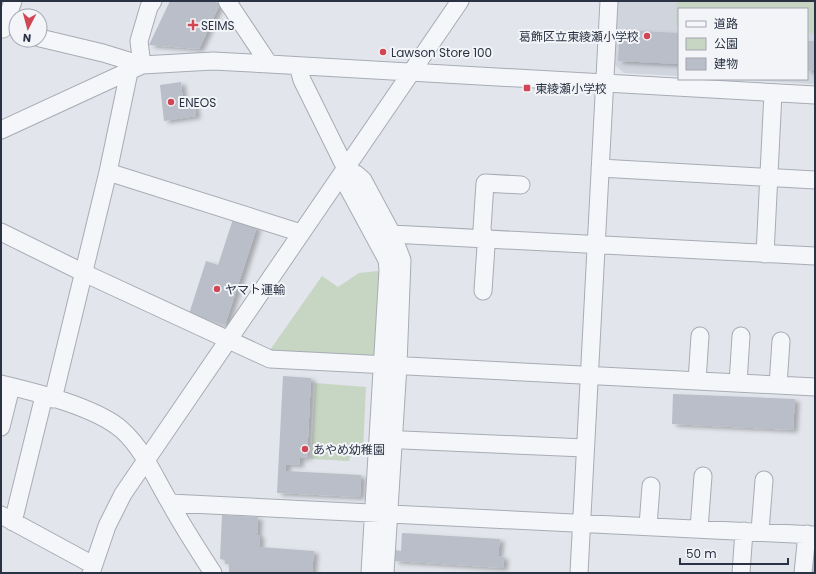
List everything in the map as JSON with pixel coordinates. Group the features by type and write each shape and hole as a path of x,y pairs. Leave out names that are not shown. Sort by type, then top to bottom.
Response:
{"street":[{"path":"7,30 12,1"},
{"path":"153,1 149,7 139,40 136,68 108,172 84,273 49,397 7,518 92,569 107,526 123,494 460,1"},
{"path":"227,1 269,64"},
{"path":"579,573 584,448 609,1"},
{"path":"48,40 104,53 136,68"},
{"path":"1,130 136,68 213,61 815,95"},
{"path":"298,66 302,80 346,169 346,184 387,260 390,365"},
{"path":"765,254 773,93"},
{"path":"600,168 815,180"},
{"path":"346,169 356,174 362,180 392,234 402,260 390,365 385,439 381,513 385,573"},
{"path":"108,172 301,233"},
{"path":"483,291 486,246 482,229 485,183 521,185"},
{"path":"1,232 84,273 270,359 815,387"},
{"path":"392,234 815,256"},
{"path":"697,381 700,336"},
{"path":"738,383 741,336"},
{"path":"778,385 781,341"},
{"path":"1,427 6,385 49,397 95,413 109,420 126,434 147,460 170,503 213,573"},
{"path":"385,439 584,448"},
{"path":"699,529 702,476"},
{"path":"741,573 764,480"},
{"path":"648,526 651,486"},
{"path":"170,503 811,534 803,573"},
{"path":"370,573 381,513"}],"shaded area":[{"name":"葛飾区立東綾瀬小学校","path":"616,1 815,1 815,84 748,80 808,80 808,8 678,8 678,76 624,73 613,63"}],"green space":[{"path":"677,1 815,1 815,34 808,33 808,8 678,8 678,26 676,25"},
{"path":"378,271 383,276 378,351 370,356 273,353 270,350 322,276 338,287 359,273"},
{"path":"315,383 366,387 363,450 352,449 349,461 311,459"}],"building":[{"path":"170,1 213,1 220,4 199,49 149,45"},
{"path":"620,30 678,33 678,64 618,61"},
{"path":"808,41 815,41 815,71 808,71"},
{"path":"181,82 183,102 194,101 196,116 164,121 160,85"},
{"name":"ヤマト運輸","path":"233,219 257,227 225,325 189,314 206,261 218,265"},
{"path":"283,376 311,378 307,458 300,457 299,465 286,464 286,471 361,475 360,497 277,493"},
{"path":"673,394 795,399 793,430 672,424"},
{"path":"222,515 258,517 257,535 260,535 259,547 314,551 312,573 229,572 229,564 225,564 225,560 220,559"},
{"path":"402,533 500,539 498,556 504,557 503,568 394,561 395,550 401,551"},
{"path":"815,537 815,573 805,573"}],"place":[{"name":"SEIMS","path":"193,25"},
{"name":"葛飾区立東綾瀬小学校","path":"647,36"},
{"name":"Lawson Store 100","path":"383,52"},
{"name":"東綾瀬小学校","path":"527,88"},
{"name":"ENEOS","path":"171,102"},
{"name":"ヤマト運輸","path":"217,289"},
{"name":"あやめ幼稚園","path":"305,449"}]}
